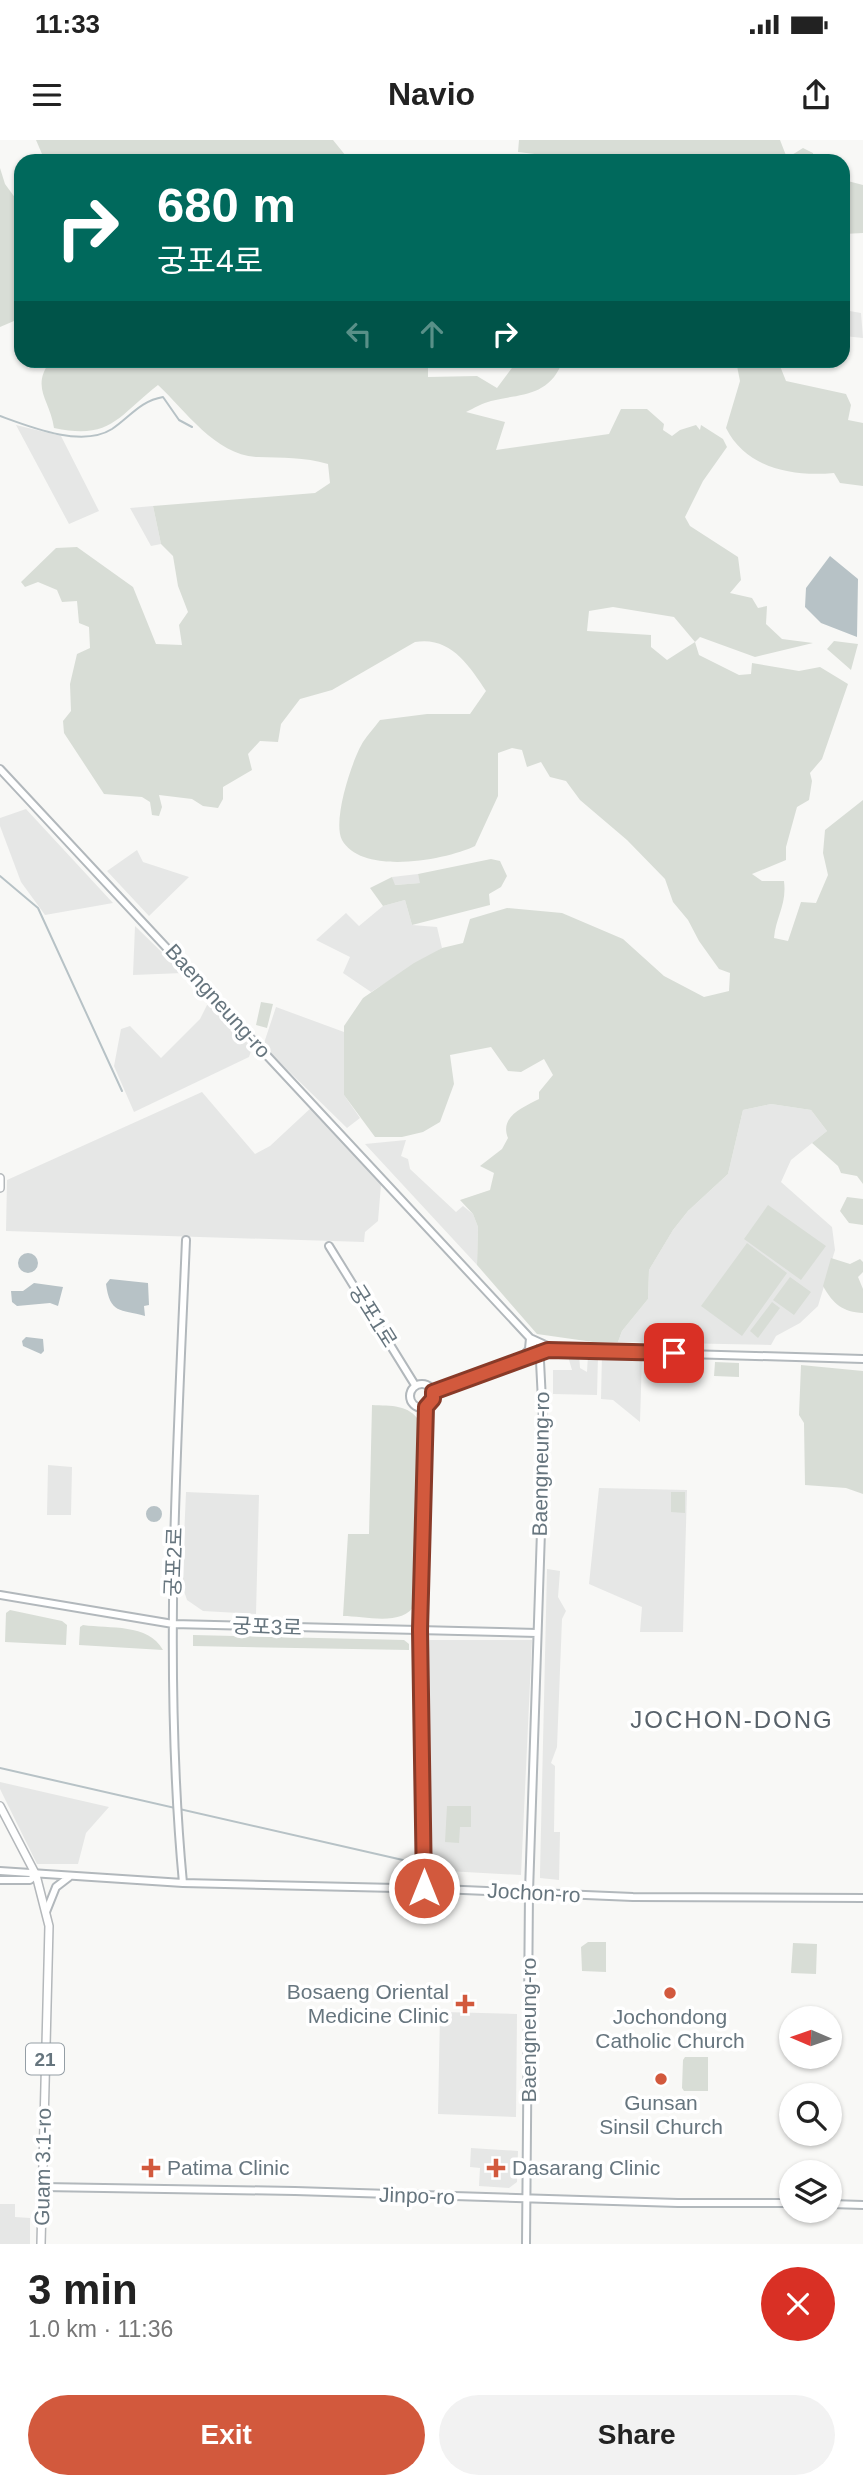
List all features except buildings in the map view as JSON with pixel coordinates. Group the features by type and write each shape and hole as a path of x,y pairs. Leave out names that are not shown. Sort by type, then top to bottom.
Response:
{"main road":[{"path":"0,1179 0,1188"},
{"name":"Guam 3.1-ro","path":"0,1806 36,1875 49,1926 41,2244"}],"street":[{"name":"Baengneung-ro","path":"0,769 530,1338 538,1353 544,1391 529,1892 526,2244"},
{"name":"궁포2로","path":"183,1883 175,1774 173,1624 186,1241"},
{"name":"궁포1로","path":"330,1246 415,1385"},
{"path":"520,1360 529,1349 530,1338 556,1350"},
{"path":"544,1391 545,1359 556,1350"},
{"path":"433,1392 538,1353 556,1350 863,1359"},
{"path":"520,1360 533,1360 541,1369"},
{"path":"424,1888 420,1630 426,1407 433,1399 433,1392 425,1384 415,1385 410,1394 411,1401 416,1407 426,1407"},
{"name":"궁포3로","path":"0,1595 173,1624 537,1633"},
{"name":"Jochon-ro","path":"0,1871 183,1883 424,1888 633,1897 863,1898"},
{"name":"Jochon-ro","path":"0,1880 30,1881 36,1875"},
{"path":"46,1912 56,1887 69,1876"},
{"name":"Jinpo-ro","path":"43,2188 295,2190 527,2199 779,2203"},
{"path":"842,2204 863,2205"}],"shaded area":[{"path":"36,140 333,140 344,154 42,154"},
{"path":"519,140 780,140 785,154 535,154 518,152"},
{"path":"803,148 813,154 793,154"},
{"path":"0,168 5,184 14,196 14,321 0,327"},
{"path":"850,182 863,185 863,233 850,234"},
{"path":"850,311 861,313 863,338 850,337"},
{"path":"46,368 428,368 428,377 477,376 497,388 512,368 559,368 540,389 488,402 466,412 505,422 496,450 609,434 621,409 647,409 664,424 663,430 672,436 680,430 696,425 700,430 701,425 723,439 727,447 703,481 685,517 690,526 738,557 741,580 730,593 752,598 758,608 767,606 766,624 782,639 813,643 755,657 700,637 695,642 699,655 739,675 751,674 752,663 799,671 820,667 848,684 822,759 810,773 812,781 809,800 797,807 786,847 786,860 752,874 762,881 784,881 783,904 774,938 788,941 801,902 816,903 828,875 823,853 825,830 863,800 863,1184 857,1176 841,1173 838,1166 812,1143 827,1131 811,1110 771,1104 743,1110 728,1174 688,1211 673,1230 649,1270 648,1299 622,1331 618,1342 593,1342 537,1334 477,1265 478,1227 473,1214 460,1200 490,1190 494,1173 480,1166 502,1149 508,1138 507,1124 514,1113 539,1099 539,1092 553,1075 544,1059 521,1072 508,1071 491,1047 450,1055 454,1084 440,1122 423,1132 402,1137 375,1137 344,1095 344,1026 363,998 414,963 442,948 463,943 470,919 507,908 562,913 623,939 664,976 704,997 729,991 730,973 719,969 699,941 688,920 673,902 665,879 627,840 580,800 566,781 550,777 541,762 527,767 522,750 512,748 498,753 498,796 475,846 445,856 405,862 367,858 352,851 342,840 341,805 349,776 363,742 380,720 427,714 470,714 486,691 457,654 438,643 415,642 332,690 300,699 281,724 278,742 260,741 248,754 252,770 223,787 223,799 218,808 203,806 192,799 159,795 162,807 159,816 152,815 150,802 142,797 104,794 64,733 63,721 71,711 70,684 77,654 90,648 89,627 79,623 77,601 62,602 57,590 38,582 25,587 21,582 56,548 77,547 133,587 156,644 182,645 179,625 188,612 178,586 173,556 161,544 153,506 315,493 330,483 328,464 302,459 243,455 229,449 215,441 158,385 122,416 101,428 73,431 54,428 43,394 42,378","holes":["613,607 674,617 695,642 667,660 651,647 651,635 587,631 589,611"]},
{"path":"737,368 781,368 786,381 846,394 851,405 848,420 863,423 863,486 840,483 834,473 802,473 772,467 745,452 726,428 740,381"},
{"path":"16,425 61,436 99,511 69,524"},
{"path":"153,506 161,544 151,546 130,508"},
{"path":"830,556 858,579 857,637 821,623 805,607 806,588"},
{"path":"834,641 858,644 851,670 827,649"},
{"path":"26,809 113,903 45,915 21,882 0,826 0,818"},
{"path":"137,850 143,862 189,877 149,916 107,871"},
{"path":"491,859 500,861 507,876 501,887 489,894 490,905 412,925 405,900 383,906 370,888 392,877 395,885 420,883 418,874"},
{"path":"418,874 421,883 394,885 392,877"},
{"path":"405,900 412,925 437,927 442,948 371,992 343,973 350,957 316,940 346,913 359,926 383,906"},
{"path":"135,926 183,973 133,975"},
{"path":"209,1001 252,1048 249,1057 134,1112 114,1066 121,1029 130,1026 161,1058 200,1019"},
{"path":"261,1002 273,1004 267,1028 256,1025"},
{"path":"276,1007 344,1032 344,1095 360,1118 347,1128 263,1046"},
{"path":"202,1092 255,1154 270,1146 313,1106 381,1185 378,1221 365,1232 364,1242 6,1231 7,1180"},
{"path":"771,1104 811,1110 827,1131 791,1160 781,1182 832,1227 835,1250 818,1306 800,1323 776,1336 771,1345 618,1342 622,1331 648,1299 649,1270 673,1230 688,1211 728,1174 743,1110"},
{"path":"406,1140 401,1156 408,1159 410,1169 456,1212 463,1206 473,1214 478,1227 477,1265 365,1144"},
{"path":"847,1197 863,1199 863,1225 849,1223 840,1211"},
{"path":"768,1205 826,1246 801,1280 744,1239"},
{"path":"747,1243 787,1273 742,1336 701,1306"},
{"path":"24,1253 32,1253 38,1263 32,1273 24,1273 18,1267 18,1259"},
{"path":"831,1258 850,1264 860,1259 863,1262 863,1272 858,1277 863,1289 863,1313 839,1306 823,1286"},
{"path":"790,1277 811,1292 794,1315 773,1300"},
{"path":"110,1279 148,1283 149,1305 144,1306 145,1316 118,1309 110,1301 106,1284"},
{"path":"34,1283 63,1287 58,1306 50,1303 17,1306 12,1302 11,1291 23,1291"},
{"path":"772,1302 780,1308 758,1338 750,1331"},
{"path":"26,1337 43,1339 44,1351 41,1354 23,1346 22,1341"},
{"path":"567,1353 579,1355 580,1368 587,1372 588,1355 598,1356 597,1395 553,1394 553,1370 572,1370"},
{"path":"602,1353 642,1356 640,1422 613,1400 601,1399"},
{"path":"715,1362 739,1363 739,1377 714,1376"},
{"path":"801,1365 863,1371 863,1494 846,1488 805,1485 804,1423 799,1415"},
{"path":"372,1405 405,1409 420,1422 415,1604 402,1616 383,1619 343,1616 348,1534 369,1534"},
{"path":"48,1465 72,1467 71,1515 47,1515"},
{"path":"599,1488 687,1490 683,1632 640,1632 642,1607 589,1584"},
{"path":"186,1492 259,1495 256,1614 203,1611 187,1600 182,1585"},
{"path":"671,1492 685,1492 685,1513 671,1512"},
{"path":"151,1506 157,1506 162,1514 160,1520 151,1522 146,1517 146,1511"},
{"path":"547,1569 560,1571 558,1597 566,1611 562,1619 557,1747 551,1763 555,1766 554,1832 560,1832 559,1880 540,1878"},
{"path":"10,1610 62,1621 67,1625 66,1645 5,1642 6,1613"},
{"path":"83,1625 138,1631 156,1641 163,1650 79,1645 80,1627"},
{"path":"193,1635 404,1640 409,1644 409,1650 193,1646"},
{"path":"424,1640 532,1640 521,1875 429,1870"},
{"path":"0,1782 109,1807 86,1833 78,1864 37,1864 0,1789"},
{"path":"447,1806 471,1806 471,1827 460,1827 459,1843 445,1842"},
{"path":"588,1942 606,1942 606,1972 582,1971 581,1947"},
{"path":"793,1943 817,1944 816,1974 791,1973"},
{"path":"440,2014 517,2014 516,2117 438,2114"},
{"path":"685,2057 708,2057 708,2091 684,2091"},
{"name":"Dasarang Clinic","path":"471,2148 518,2151 517,2182 509,2188 479,2186 480,2168 470,2167"},
{"path":"0,2204 15,2204 15,2217 30,2218 30,2244 0,2244"}],"waterway":[{"path":"0,416 56,434 86,437 112,429 142,406 163,397 179,420 192,427"},
{"path":"0,876 38,908 122,1091"},
{"path":"0,1768 416,1863"}],"place":[{"name":"Jochondong Catholic Church","path":"670,1993"},
{"name":"Bosaeng Oriental Medicine Clinic","path":"465,2004"},
{"name":"Gunsan Sinsil Church","path":"661,2079"},
{"name":"Patima Clinic","path":"151,2168"},
{"name":"Dasarang Clinic","path":"496,2168"}],"district":[{"name":"JOCHON-DONG","path":"732,1720"}],"route":[{"path":"424,1888 424,1718 420,1630 427,1451 426,1407 433,1399 433,1392 548,1350 674,1353"}]}
